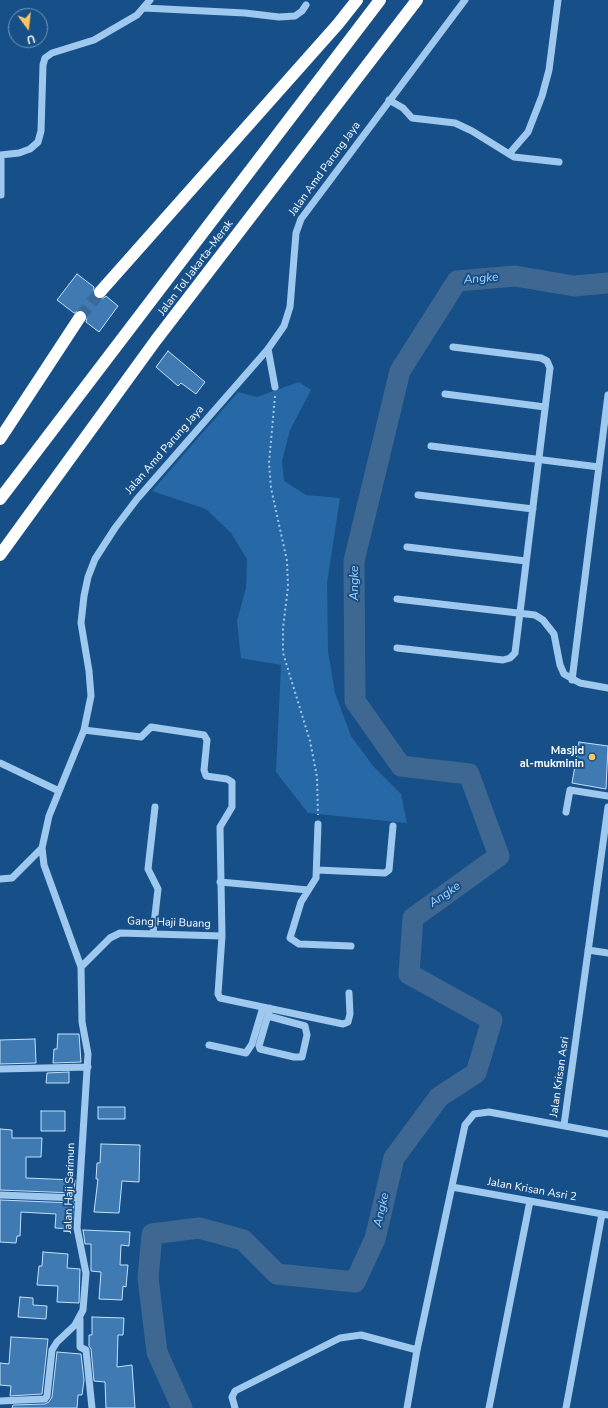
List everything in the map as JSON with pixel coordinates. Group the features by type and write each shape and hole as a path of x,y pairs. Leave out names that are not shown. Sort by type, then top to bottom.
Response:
{"highway":[{"path":"100,292 338,24 357,0"},
{"name":"Jalan Tol Jakarta–Merak","path":"0,499 380,0"},
{"name":"Jalan Tol Jakarta–Merak","path":"0,555 156,340 417,0"},
{"path":"0,439 80,317"}],"street":[{"path":"1,195 1,155 19,153 30,149 38,142 41,131 43,65 45,58 52,53 94,40 137,15 150,0"},
{"name":"Jalan Amd Parung Jaya","path":"81,967 44,865 42,848 49,816 84,730 91,696 91,683 82,632 81,612 88,577 95,559 115,528 138,499 268,349 284,326 288,317 296,233 301,219 465,0"},
{"path":"509,154 528,132 542,96 549,70 558,0"},
{"path":"144,8 245,13 279,17 295,16 302,11 306,5"},
{"path":"389,100 403,108 412,118 455,123 472,131 509,154 520,158 559,162"},
{"path":"397,648 503,660 510,658 515,653 550,368 547,360 541,358 453,347"},
{"path":"268,349 275,387"},
{"path":"445,394 545,407"},
{"path":"572,680 599,467 605,440 608,395"},
{"path":"431,446 599,467"},
{"path":"418,495 532,509"},
{"path":"407,547 526,561"},
{"path":"397,599 535,616 543,620 554,634 564,674 572,680 580,683 608,688"},
{"path":"84,730 141,737 151,727 206,736 207,740 204,770 206,776 227,779 232,782 232,807 221,822 220,827 222,936 220,998 344,1024 348,1022 350,1014 349,993"},
{"path":"0,763 59,791"},
{"path":"566,812 570,790 608,796"},
{"path":"152,933 158,889 148,868 155,807"},
{"name":"Jalan Krisan Asri","path":"407,1408 417,1350 465,1125 474,1114 489,1112 564,1125 608,807"},
{"path":"318,824 317,870 314,883 300,902 291,934 292,940 297,943 316,946 351,946"},
{"path":"317,870 385,873 389,870 393,826"},
{"path":"0,879 12,878 42,848"},
{"path":"220,882 308,890"},
{"name":"Gang Haji Buang","path":"81,967 115,935 126,932 222,936"},
{"path":"588,950 608,953"},
{"name":"Jalan Haji Sarimun","path":"81,967 81,1013 88,1048 88,1067 77,1228 86,1273 83,1310 80,1318 80,1347 86,1350 92,1408"},
{"path":"266,1007 268,1016 259,1046 260,1049 298,1058 302,1057 307,1035 305,1026 268,1016"},
{"path":"209,1045 241,1054 246,1053 252,1044 266,1007"},
{"path":"0,1069 88,1067"},
{"path":"564,1125 608,1134"},
{"name":"Jalan Krisan Asri 2","path":"452,1187 605,1215"},
{"path":"0,1195 78,1198"},
{"path":"489,1408 530,1201"},
{"path":"566,1408 605,1215"},
{"path":"0,1401 45,1400 47,1396 52,1350 57,1342 80,1318"},
{"path":"235,1408 232,1397 235,1391 340,1338 361,1335 417,1350"}],"path":[{"path":"275,387 269,463 271,488 287,562 288,587 283,628 283,653 310,741 317,777 318,824"}],"shaded area":[{"path":"299,382 311,390 290,430 282,461 284,481 306,495 340,498 327,583 328,651 335,693 351,736 373,766 401,794 407,823 308,813 276,772 281,665 241,658 237,621 246,588 247,559 231,533 206,509 152,491 238,392 257,397"}],"building":[{"path":"77,274 94,287 93,294 95,298 102,299 106,296 118,306 99,332 86,322 87,317 84,311 80,310 74,313 57,300"},
{"path":"168,351 205,382 196,394 181,383 178,386 156,367"},
{"name":"Masjid al-mukminin","path":"579,742 608,746 606,789 572,783"},
{"path":"58,1034 79,1034 81,1062 53,1063 54,1049 57,1049"},
{"path":"35,1039 36,1063 0,1064 0,1040"},
{"path":"69,1072 69,1083 46,1083 47,1073"},
{"path":"98,1107 125,1107 125,1119 98,1119"},
{"path":"41,1111 65,1111 65,1131 41,1131"},
{"path":"0,1129 12,1130 12,1138 42,1138 41,1157 26,1157 26,1178 75,1180 74,1193 0,1190"},
{"path":"101,1144 140,1145 139,1182 122,1181 119,1213 94,1212 98,1179 96,1179 97,1163 100,1163"},
{"path":"0,1200 74,1203 72,1229 55,1228 56,1214 21,1212 20,1236 17,1236 16,1243 0,1242"},
{"path":"83,1230 130,1232 129,1246 121,1245 120,1265 128,1265 126,1287 123,1286 122,1300 99,1299 101,1272 91,1271 91,1244 85,1244"},
{"path":"43,1252 68,1254 67,1268 80,1269 79,1303 57,1302 58,1286 37,1285 39,1266 42,1266"},
{"path":"20,1297 33,1298 33,1305 47,1306 46,1319 18,1317"},
{"path":"92,1317 124,1318 123,1335 118,1335 117,1367 132,1365 135,1408 106,1408 105,1382 94,1381 91,1349 89,1346 89,1335 92,1335"},
{"path":"11,1337 48,1339 42,1394 10,1396 11,1386 0,1385 0,1363 9,1364"},
{"path":"57,1352 81,1354 84,1380 82,1395 78,1395 77,1408 12,1408 13,1405 45,1404 49,1402 52,1397"}],"waterway":[{"name":"Angke","path":"182,1408 157,1352 148,1278 152,1234 199,1228 243,1240 277,1274 355,1282 375,1239 394,1158 439,1097 476,1073 492,1020 409,974 413,918 499,856 469,774 401,766 355,701 354,561 400,371 457,281 515,276 574,286 608,283"}],"tunnel":[{"path":"80,317 100,292"}],"place":[{"name":"Masjid al-mukminin","path":"592,757"}]}
